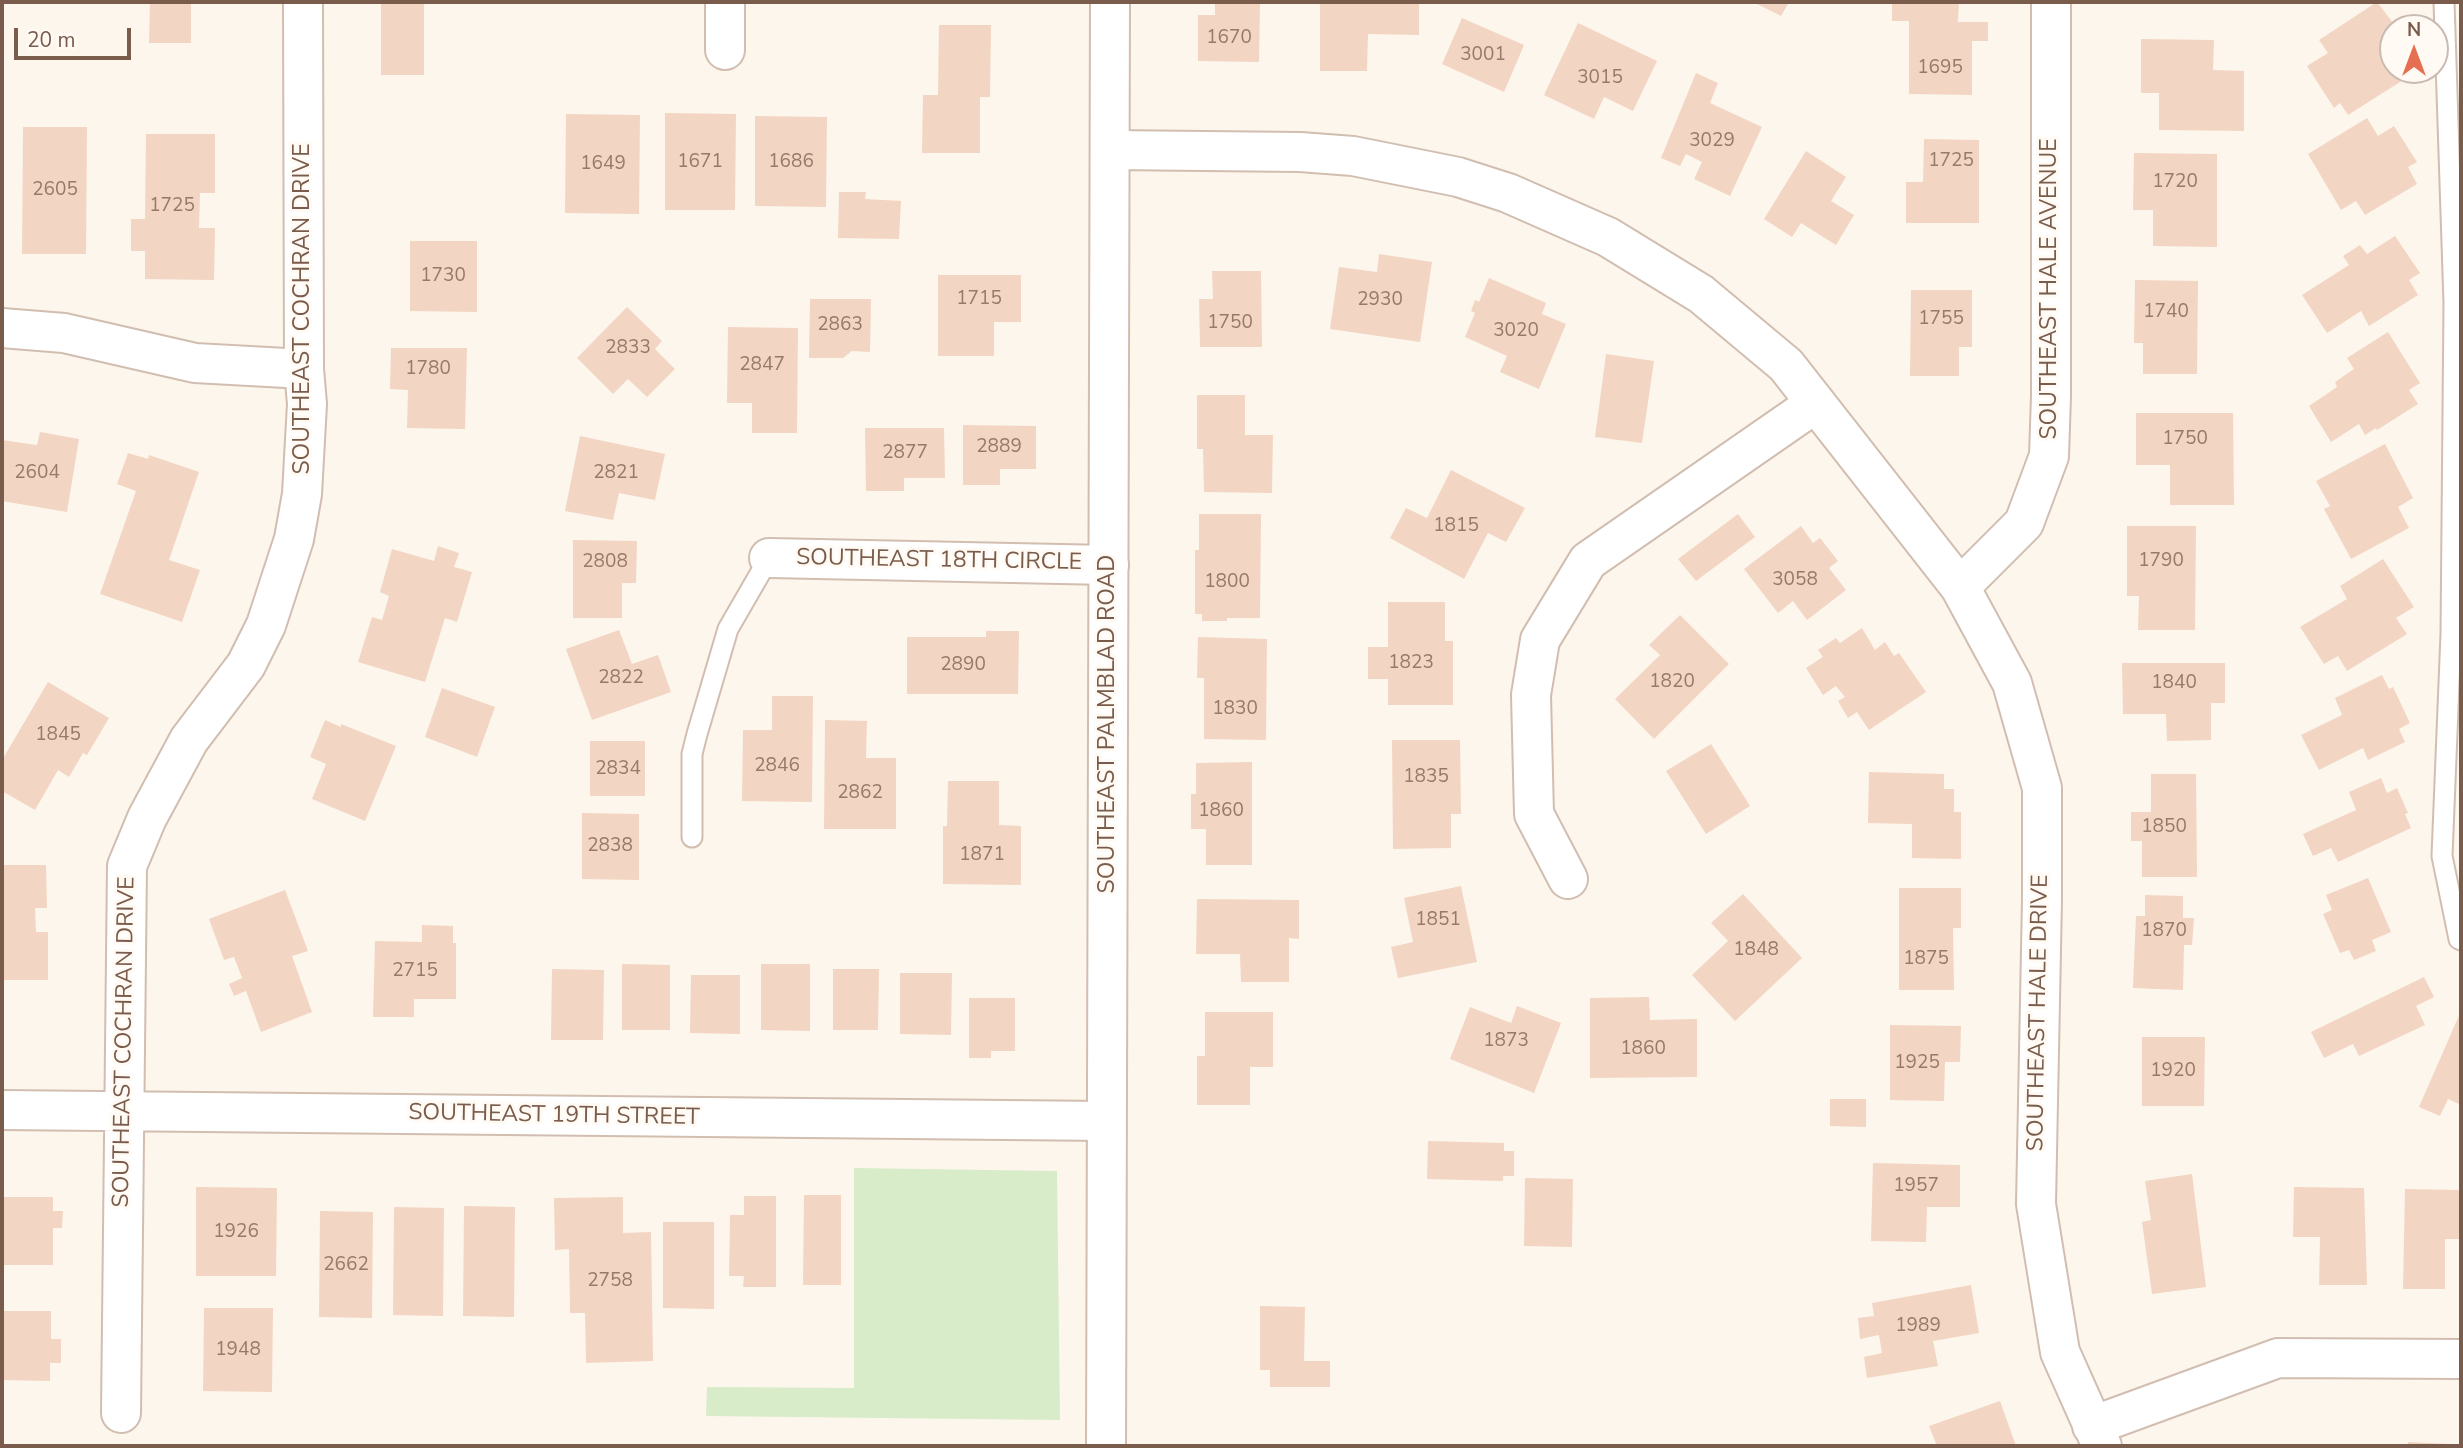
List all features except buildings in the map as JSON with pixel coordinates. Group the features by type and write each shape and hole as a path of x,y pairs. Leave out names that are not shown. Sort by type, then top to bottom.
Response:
{"street":[{"name":"SOUTHEAST COCHRAN DRIVE","path":"121,1413 127,866 147,818 189,740 246,665 266,625 294,539 302,494 307,404 304,369 303,2"},
{"path":"725,2 725,50"},
{"name":"SOUTHEAST PALMBLAD ROAD","path":"1106,1446 1110,2"},
{"name":"SOUTHEAST HALE AVENUE","path":"1960,587 2024,523 2049,456 2051,2"},
{"name":"SOUTHEAST HALE DRIVE","path":"1110,150 1300,152 1353,156 1458,177 1508,193 1608,237 1701,294 1786,365 1960,587 2012,683 2042,788 2036,1204 2060,1352 2097,1436"},
{"path":"2,328 64,333 195,363 304,369"},
{"path":"1568,879 1534,814 1531,695 1539,640 1588,561 1816,403"},
{"name":"SOUTHEAST 18TH CIRCLE","path":"769,558 1109,565"},
{"name":"SOUTHEAST 19TH STREET","path":"2,1110 1106,1121"},
{"path":"2097,1436 2277,1358 2461,1359"}],"lane":[{"path":"2444,2 2454,303 2451,634 2442,856 2461,940"},
{"path":"692,837 692,754 697,734 729,629 769,558"}],"green space":[{"path":"854,1168 1057,1171 1060,1420 706,1416 707,1387 854,1388"}]}
